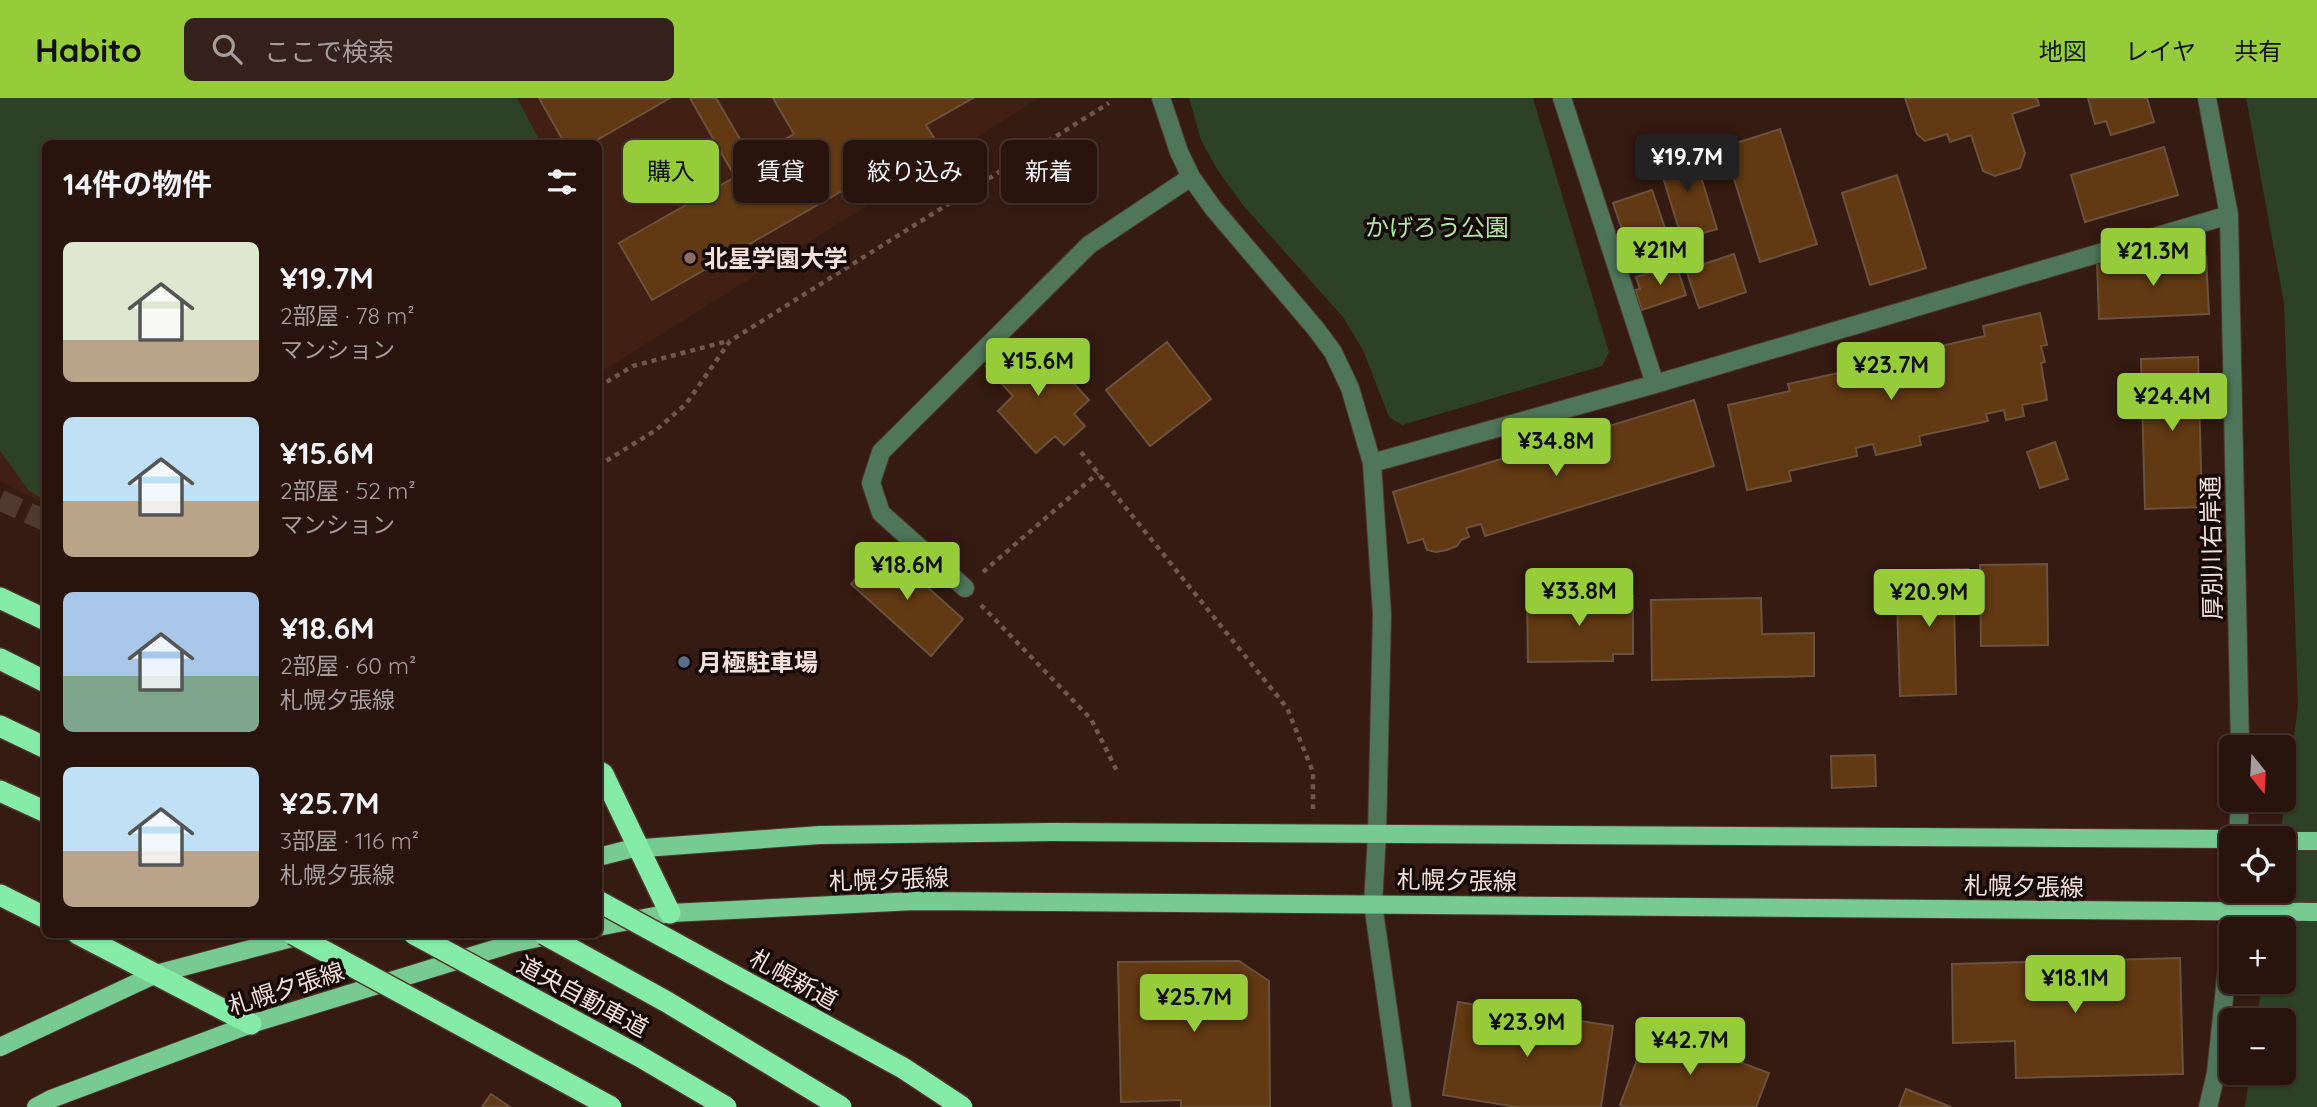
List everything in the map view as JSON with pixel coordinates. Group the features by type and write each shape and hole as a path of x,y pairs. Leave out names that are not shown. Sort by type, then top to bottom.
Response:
{"highway":[{"path":"0,598 42,619"},
{"path":"0,659 42,680"},
{"path":"0,726 42,746"},
{"path":"602,773 670,913"},
{"path":"0,791 42,810"},
{"path":"0,895 42,916"},
{"name":"札幌新道","path":"602,903 903,1068 962,1107"},
{"path":"86,938 251,1024"},
{"path":"300,938 611,1107"},
{"name":"道央自動車道","path":"421,938 639,1056 726,1107"},
{"name":"道央自動車道","path":"551,938 667,1002 841,1107"}],"main road":[{"name":"札幌夕張線","path":"602,856 630,849 820,835 1052,832 2219,839"},
{"path":"2296,841 2317,841"},
{"name":"札幌夕張線","path":"602,926 670,913 915,901 1373,904 2219,924"},
{"name":"札幌夕張線","path":"2244,917 2254,911 2317,912"},
{"name":"札幌夕張線","path":"0,1047 156,974 292,938"},
{"name":"札幌夕張線","path":"36,1107 251,1024 538,938"}],"street":[{"path":"1161,98 1179,152 1191,177 1213,208 1333,352 1350,388 1372,463 1382,614 1373,904 1402,1107"},
{"path":"1562,98 1655,384"},
{"name":"厚別川右岸通","path":"2207,98 2229,215 2240,735"},
{"path":"965,588 881,513 871,483 881,452 1089,245 1191,177"},
{"path":"1372,463 1655,384 2229,215"},
{"path":"2208,1107 2216,1073 2224,994"}],"path":[{"path":"602,385 633,366 730,341 1109,103"},
{"path":"602,464 656,430 686,404 730,341"},
{"path":"1081,452 1287,708 1313,772 1314,834"},
{"path":"1099,473 965,588 1091,719 1117,771"}],"shaded area":[{"name":"北星学園大学","path":"0,98 1039,98 972,140 843,140 843,203 871,203 602,371 602,140 42,140 42,502 0,481"}],"green space":[{"path":"0,98 517,98 539,140 42,140 42,498 29,491 0,451"},
{"name":"かげろう公園","path":"1189,98 1533,98 1609,352 1602,366 1402,425 1389,417 1363,350 1343,317 1242,204 1217,169 1201,140"},
{"path":"2246,98 2317,98 2317,1107 2245,1107 2248,1085 2296,1085 2296,1008 2259,1008 2260,994 2296,994 2296,917 2270,917 2271,903 2296,903 2296,826 2282,826 2284,812 2296,812 2294,735 2298,706 2284,303"}],"building":[{"path":"539,98 670,98 597,140 563,140"},
{"path":"690,98 716,98 740,140 733,140 733,173 719,149 719,140 714,140"},
{"path":"773,98 973,98 926,125 934,138 931,140 843,140 843,190 829,198 829,140 783,140 794,134"},
{"path":"1905,98 2037,98 2039,105 2012,114 2025,153 2020,168 1995,176 1983,171 1971,135 1950,142 1947,134 1925,141 1917,134"},
{"path":"2088,98 2147,98 2154,122 2111,135 2106,121 2095,124"},
{"path":"1780,129 1817,244 1760,262 1724,147"},
{"path":"2164,147 2178,195 2085,222 2071,175"},
{"path":"1692,148 1717,229 1682,239 1657,158"},
{"path":"1897,175 1926,268 1870,285 1842,193"},
{"path":"733,178 733,203 821,203 652,300 619,243 689,203 719,203 719,186"},
{"path":"1652,190 1669,240 1630,253 1613,203"},
{"path":"1734,254 1746,292 1699,308 1686,270"},
{"path":"2206,256 2209,314 2099,319 2097,261"},
{"path":"1676,264 1686,295 1642,310 1635,290 1640,289 1636,277"},
{"path":"2040,313 2047,345 2041,346 2045,362 2041,363 2047,400 2022,405 2024,416 2006,420 2004,410 1986,414 1988,421 1919,436 1921,445 1876,455 1873,444 1856,448 1857,456 1789,471 1791,481 1747,490 1728,405 1790,391 1788,384 1920,355 1919,351 1985,336 1983,326"},
{"path":"1015,339 1046,372 1055,363 1089,400 1074,414 1085,426 1064,445 1055,436 1036,453 998,411 1013,396 986,366"},
{"path":"1167,342 1211,399 1150,446 1106,390"},
{"path":"2198,357 2202,507 2145,509 2141,359"},
{"path":"1694,400 1714,466 1485,536 1481,524 1466,528 1469,537 1447,550 1427,550 1423,539 1408,543 1393,492"},
{"path":"2055,442 2068,479 2040,488 2027,452"},
{"path":"884,548 963,619 931,656 851,584"},
{"path":"2047,564 2048,645 1981,646 1980,565"},
{"path":"1968,569 1968,606 1954,606 1956,694 1900,696 1896,571"},
{"path":"1633,596 1633,654 1613,654 1613,661 1528,662 1527,597"},
{"path":"1761,598 1762,634 1814,633 1814,676 1652,680 1651,600"},
{"path":"1875,755 1876,786 1832,788 1831,756"},
{"path":"2180,958 2183,1074 2016,1078 2015,1041 1953,1043 1952,964"},
{"path":"1239,961 1269,981 1270,1107 1181,1107 1181,1100 1121,1102 1118,962"},
{"path":"1458,1002 1613,1026 1601,1107 1517,1107 1443,1095"},
{"path":"1649,1028 1769,1073 1756,1107 1620,1105"},
{"path":"1906,1089 1951,1107 1899,1107"},
{"path":"491,1094 510,1107 482,1107"}],"tunnel":[{"path":"0,500 42,519"}],"place":[{"name":"北星学園大学","path":"690,258"},
{"name":"月極駐車場","path":"684,662"}]}
